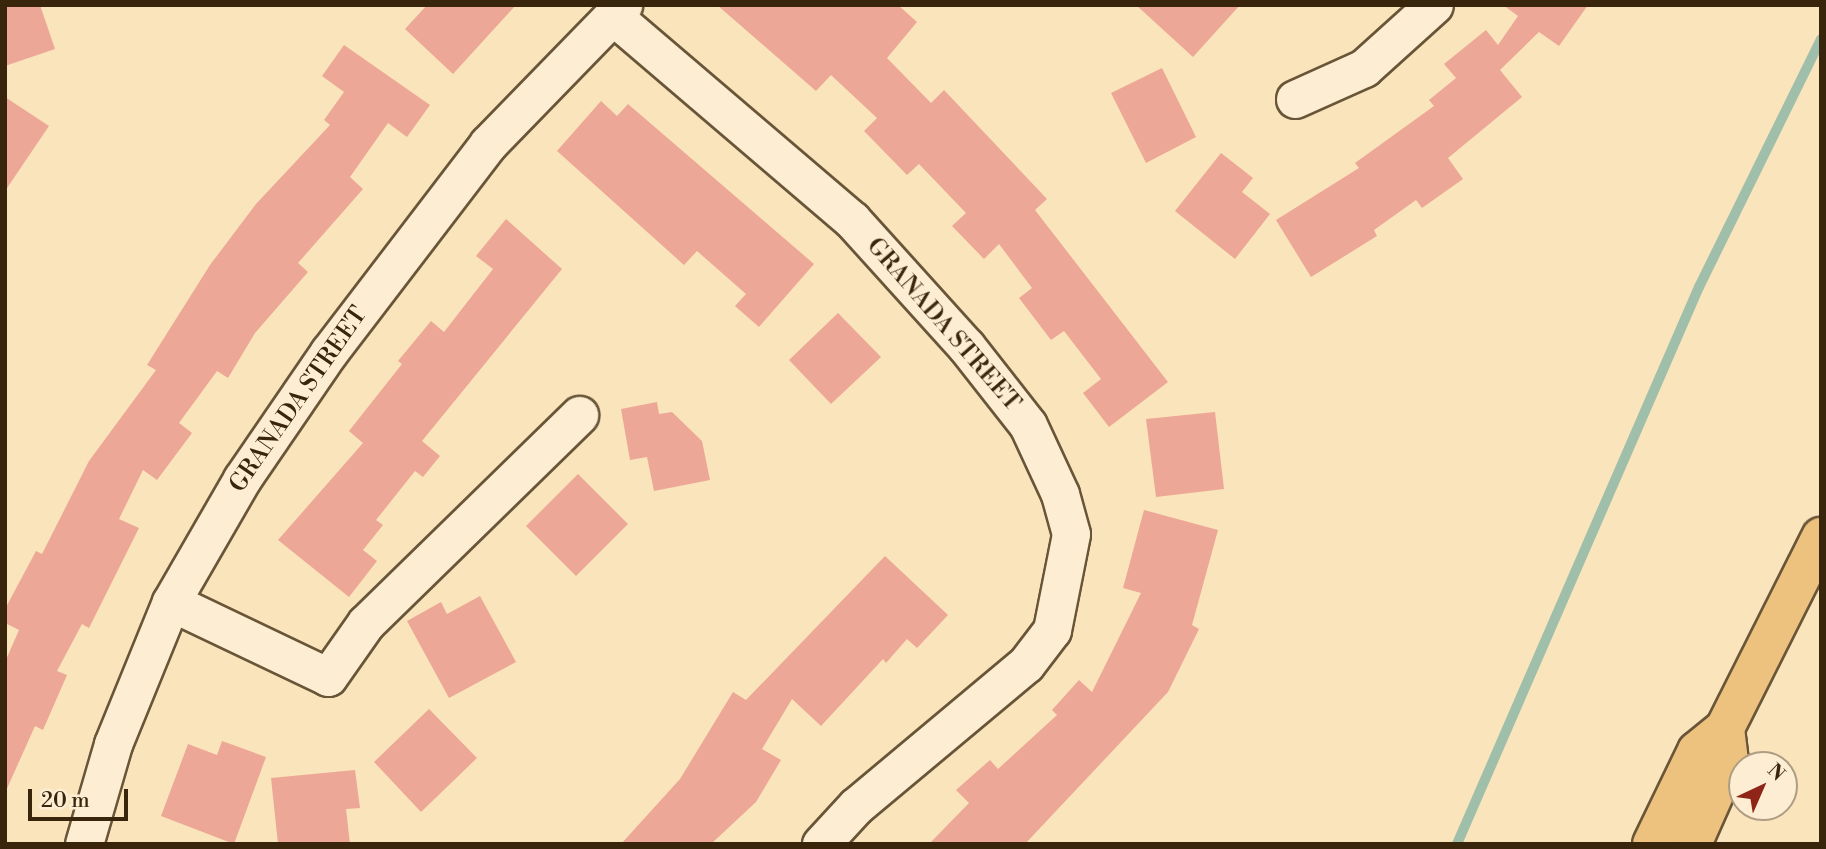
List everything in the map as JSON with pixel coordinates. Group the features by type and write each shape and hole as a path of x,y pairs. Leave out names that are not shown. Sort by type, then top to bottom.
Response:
{"main road":[{"path":"1652,844 1697,751 1725,728 1821,537"},
{"path":"1692,844 1729,761 1725,728"}],"street":[{"path":"1294,99 1364,68 1434,5"},
{"name":"GRANADA STREET","path":"85,844 113,744 171,602 242,479 329,352 488,144 618,10 852,220 966,346 1028,425 1060,494 1071,534 1052,630 1026,664 856,807 821,844"},
{"path":"171,602 328,677 366,623 579,415"}],"building":[{"path":"5,5 40,5 55,49 5,66"},
{"path":"427,5 516,5 453,74 405,29"},
{"path":"717,5 898,5 917,22 887,58 931,103 944,90 1047,199 1035,210 1168,382 1109,427 1083,393 1101,379 1064,331 1051,340 1019,298 1032,288 999,244 984,259 952,226 966,213 919,164 907,175 864,131 877,118 831,75 816,91"},
{"path":"1136,5 1240,5 1193,57"},
{"path":"1503,5 1588,5 1559,46 1539,32 1500,70 1522,97 1448,158 1463,179 1422,208 1416,200 1374,230 1377,236 1311,277 1276,220 1359,168 1355,163 1434,106 1429,100 1456,78 1444,64 1486,30 1498,45 1518,16"},
{"path":"344,45 430,105 407,137 388,123 350,177 363,189 298,263 308,272 255,333 228,378 217,371 179,423 192,433 157,480 143,470 119,519 139,528 89,628 82,624 57,671 67,675 43,730 35,726 5,793 5,662 19,630 5,623 5,609 36,551 42,554 89,461 156,370 147,365 210,265 256,204 330,125 324,120 344,92 322,76"},
{"path":"1162,68 1196,137 1146,163 1111,93"},
{"path":"5,97 49,126 5,191"},
{"path":"601,101 617,116 628,104 814,264 759,327 735,306 746,294 697,251 684,265 557,151"},
{"path":"1221,153 1253,178 1242,192 1270,214 1235,259 1175,211"},
{"path":"506,219 562,269 422,441 440,456 423,477 415,471 376,520 383,525 363,550 377,561 349,597 278,540 363,443 349,431 402,364 398,361 431,321 444,332 493,269 476,256"},
{"path":"838,313 881,357 831,404 789,360"},
{"path":"657,402 659,414 672,412 702,441 710,480 654,491 647,457 630,460 621,409"},
{"path":"1215,412 1224,489 1156,497 1146,419"},
{"path":"578,474 628,524 576,576 526,526"},
{"path":"1144,510 1218,530 1192,625 1199,629 1168,692 1025,844 929,844 969,803 956,790 990,760 998,769 1057,715 1052,710 1079,680 1092,692 1141,593 1123,588"},
{"path":"885,556 948,615 917,648 907,639 886,663 883,659 821,726 792,699 762,749 781,760 756,802 711,844 621,844 680,779 733,692 746,700"},
{"path":"480,596 516,662 449,698 407,621 441,602 447,614"},
{"path":"429,709 477,758 421,812 374,762"},
{"path":"222,741 266,757 234,844 161,816 188,744 217,755"},
{"path":"355,770 360,808 346,809 350,844 278,844 271,778"}],"waterway":[{"path":"1457,844 1699,287 1821,39"}]}
